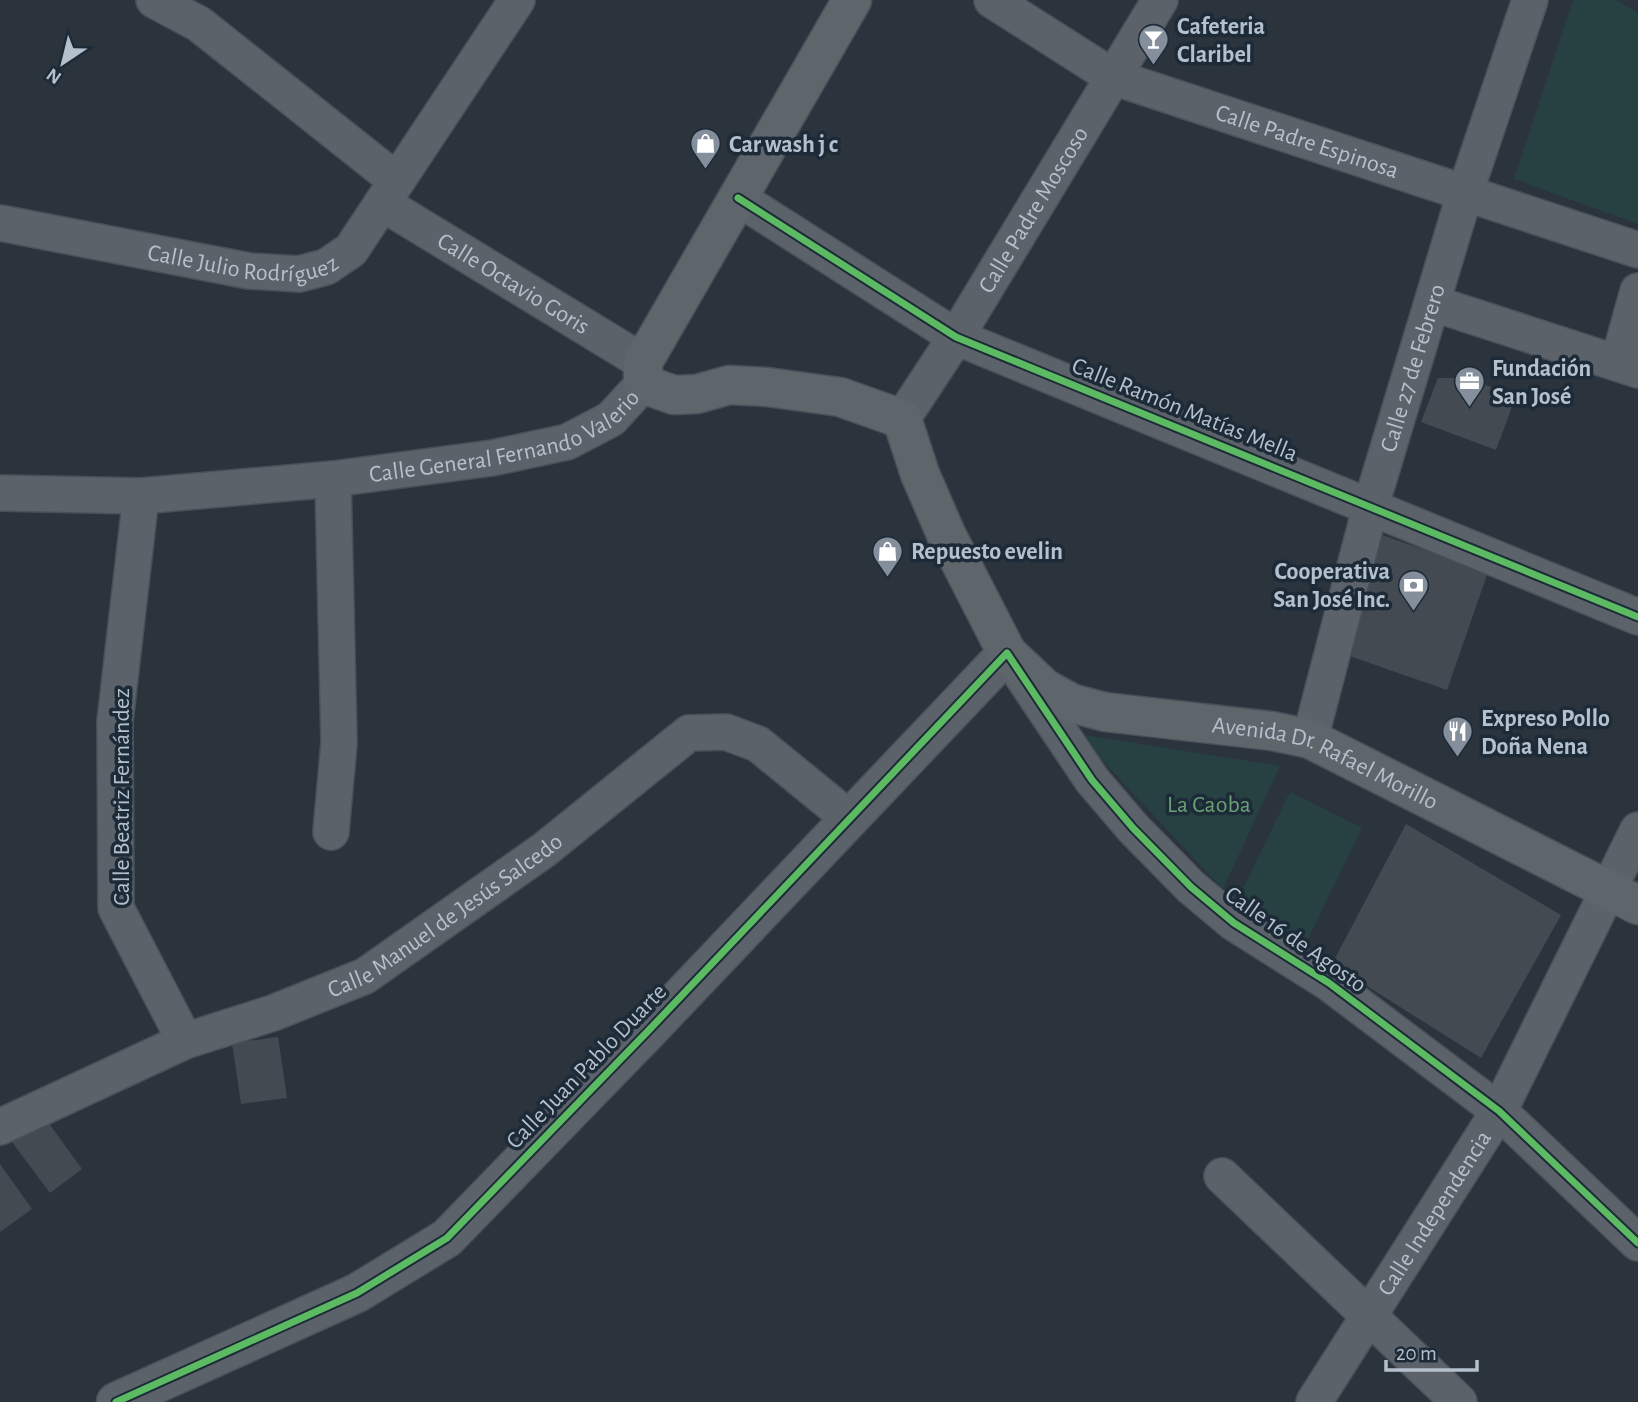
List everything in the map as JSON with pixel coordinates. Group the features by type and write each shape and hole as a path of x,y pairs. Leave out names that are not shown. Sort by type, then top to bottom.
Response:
{"main road":[{"path":"643,373 738,198 852,0"},
{"name":"Calle General Fernando Valerio","path":"643,373 674,395 697,394 730,385 779,388 840,397 902,418"},
{"path":"902,418 920,474 946,534 1007,653"},
{"name":"Avenida Dr. Rafael Morillo","path":"1007,653 1044,688 1071,703 1105,712 1272,731 1310,740 1623,897"}],"street":[{"name":"Calle Octavio Goris","path":"154,0 199,24 389,192 643,373"},
{"name":"Calle Julio Rodríguez","path":"0,223 249,271 299,274 326,267 351,250 517,0"},
{"name":"Calle Padre Espinosa","path":"992,0 1113,77 1638,250"},
{"name":"Calle Padre Moscoso","path":"902,418 956,337 1160,0"},
{"name":"Calle 27 de Febrero","path":"1310,740 1371,505 1465,193 1530,0"},
{"name":"Calle Ramón Matías Mella","path":"738,198 956,337 1371,505 1638,617"},
{"path":"1432,303 1628,367 1638,291"},
{"name":"Calle General Fernando Valerio","path":"0,493 141,496 333,479 492,458 567,442 611,419 643,373"},
{"path":"331,832 339,743 333,479"},
{"name":"Calle Beatriz Fernández","path":"141,496 116,721 116,908 185,1041"},
{"name":"Calle Juan Pablo Duarte","path":"116,1402 357,1293 447,1238 1007,653"},
{"name":"Calle 16 de Agosto","path":"1007,653 1092,780 1133,828 1191,887 1234,923 1329,983 1499,1111 1638,1243"},
{"name":"Calle Manuel de Jesús Salcedo","path":"0,1127 185,1041 273,1013 365,976 544,850 689,733 726,732 758,744 850,819"},
{"name":"Calle Independencia","path":"1314,1402 1499,1111 1623,897 1638,830"},
{"path":"1222,1177 1459,1402"}],"green space":[{"path":"1573,0 1615,0 1638,13 1638,224 1514,179"},
{"name":"La Caoba","path":"1077,734 1280,766 1223,889"},
{"path":"1290,792 1362,828 1304,947 1232,911"}],"building":[{"name":"Fundación San José","path":"1438,378 1467,378 1516,396 1496,450 1421,422"},
{"name":"Cooperativa San José Inc.","path":"1379,534 1488,572 1447,690 1338,652"},
{"path":"1406,824 1561,915 1481,1058 1332,964"},
{"path":"278,1037 287,1098 241,1104 232,1043"},
{"path":"45,1118 82,1169 50,1193 12,1142"},
{"path":"0,1164 32,1209 0,1232"}],"cycle path":[{"path":"738,198 956,337 1638,617"},
{"path":"116,1402 357,1293 447,1238 1007,653 1092,780 1133,828 1191,887 1234,923 1329,983 1499,1111 1638,1243"}],"place":[{"name":"Cafeteria Claribel","path":"1154,67"},
{"name":"Car wash j c","path":"706,171"},
{"name":"Fundación San José","path":"1469,409"},
{"name":"Repuesto evelin","path":"888,578"},
{"name":"Cooperativa San José Inc.","path":"1413,612"},
{"name":"Expreso Pollo Doña Nena","path":"1458,759"}]}
